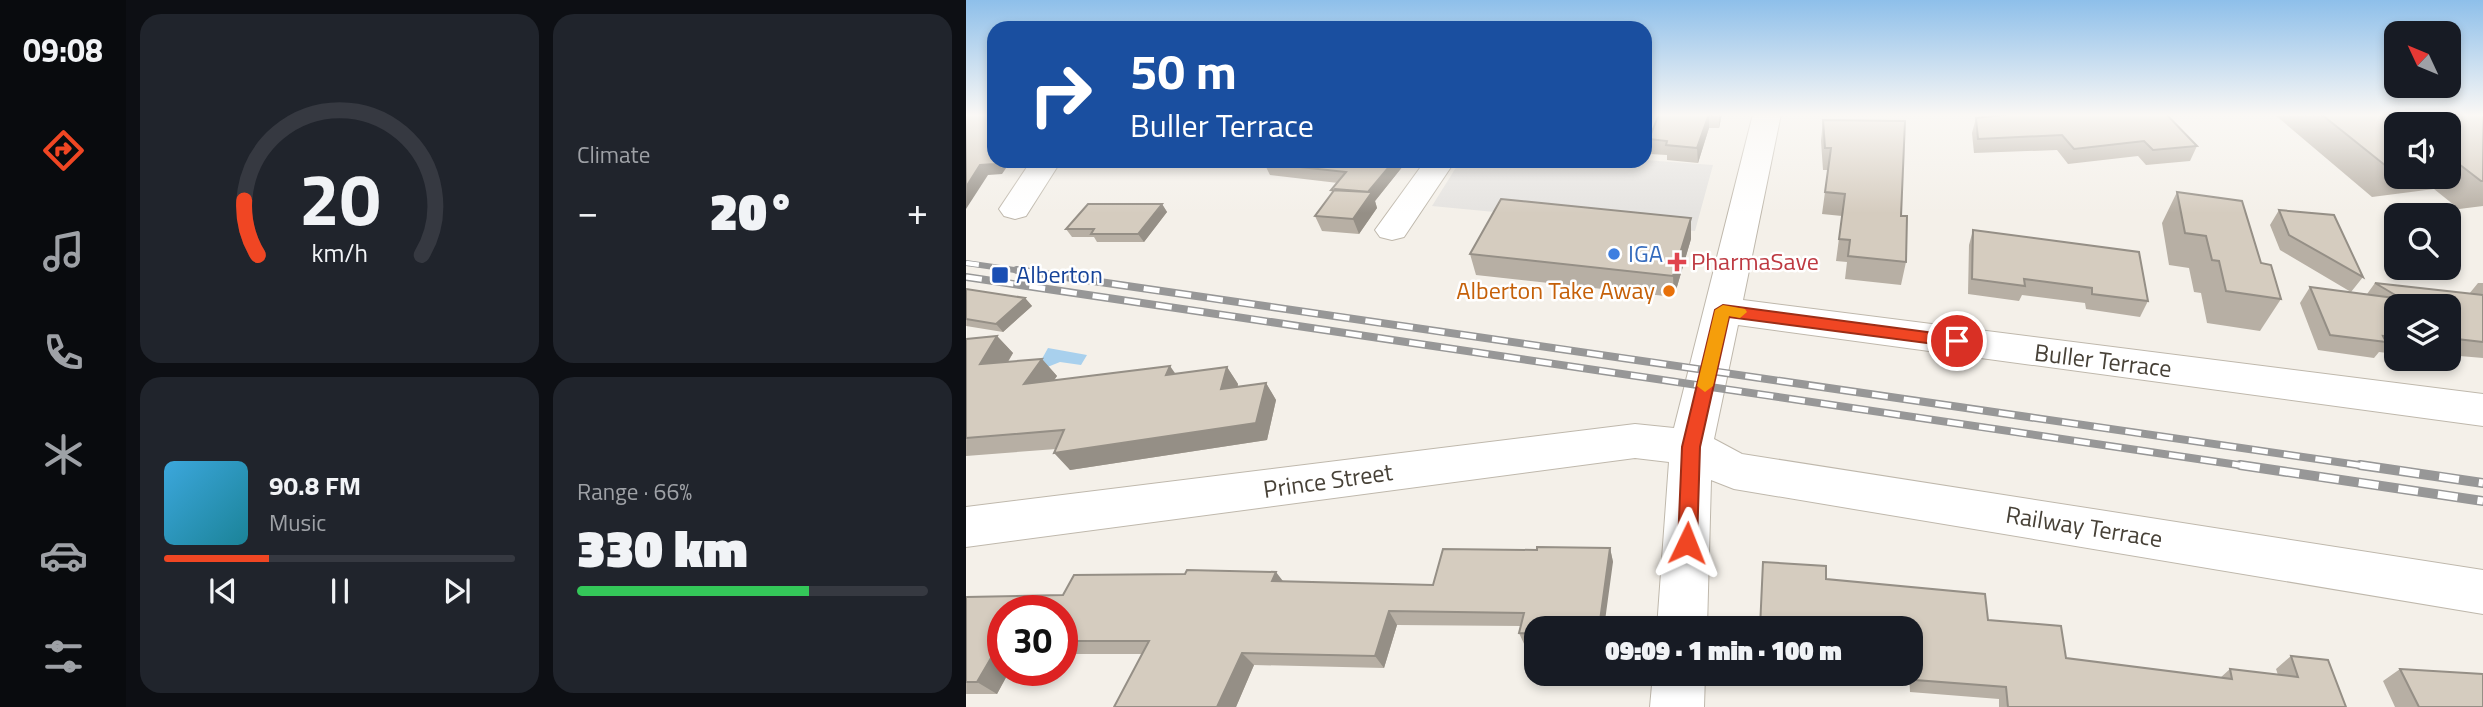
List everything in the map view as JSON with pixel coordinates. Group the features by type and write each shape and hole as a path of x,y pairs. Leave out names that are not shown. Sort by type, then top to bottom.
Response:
{"street":[{"path":"1683,616 1691,447 1760,147"},
{"path":"1014,209 1041,168"},
{"path":"1392,230 1435,168"},
{"name":"Buller Terrace","path":"1723,310 2483,410"},
{"name":"Prince Street","path":"966,527 1635,441 1691,447"},
{"name":"Railway Terrace","path":"1691,447 1734,471 2483,592"},
{"path":"1677,707 1678,686"}],"shaded area":[{"path":"1652,161 1713,165 1695,231 1432,206 1456,168 1652,168"}],"water":[{"path":"1048,348 1087,355 1081,365 1060,362 1045,368 1038,366"}],"building":[{"path":"966,147 987,147 987,165 980,165 966,187"},
{"path":"1904,147 1901,216 1907,216 1906,262 1848,256 1850,240 1839,239 1845,194 1825,192 1831,148 1825,148"},
{"path":"2150,147 2186,147 2153,150"},
{"path":"2362,147 2384,147 2384,164"},
{"path":"2461,147 2483,147 2481,181 2461,166"},
{"path":"1310,168 1388,168 1368,192 1331,190 1346,172"},
{"path":"1335,189 1372,192 1353,219 1315,216"},
{"path":"2177,192 2242,201 2261,263 2271,265 2281,299 2226,291 2219,261 2212,260 2206,236 2185,233"},
{"path":"1501,199 1691,218 1673,276 1470,254"},
{"path":"1088,204 1162,204 1138,234 1091,234 1094,229 1066,229"},
{"path":"2279,210 2334,215 2363,277 2289,235"},
{"path":"1973,230 2139,252 2148,301 2092,294 2092,288 2024,279 2025,286 1972,279"},
{"path":"2375,283 2483,295 2483,342 2461,339 2461,294 2394,294"},
{"path":"2310,287 2384,297 2384,342 2330,335"},
{"path":"966,289 1025,298 996,324 966,319"},
{"path":"997,336 980,364 1042,359 1024,384 1170,366 1166,375 1227,367 1221,389 1266,383 1256,423 1054,453 1064,430 966,438 966,339"},
{"path":"1537,547 1610,548 1601,616 1524,616 1524,633 1519,633 1524,613 1389,611 1375,656 1242,653 1217,707 1114,707 1149,641 1078,641 1078,595 1063,595 1074,575 1185,574 1187,570 1276,572 1272,581 1433,585 1443,549 1537,550"},
{"path":"1763,562 1826,566 1826,579 1985,594 1988,620 2061,626 2066,658 2232,679 2230,669 2298,677 2291,656 2328,660 2346,707 2008,707 2006,687 1923,681 1923,616 1761,616"},
{"path":"966,597 987,597 987,665 977,682 966,682"},
{"path":"2400,669 2483,674 2483,707 2419,707"}],"railway":[{"path":"966,263 1029,272"},
{"path":"1017,270 2372,467"},
{"path":"966,277 2252,467"},
{"path":"2240,465 2483,501"},
{"path":"2360,465 2483,483"}],"slow traffic":[{"path":"1705,386 1723,310 1740,312"}],"place":[{"name":"IGA","path":"1614,254"},
{"name":"PharmaSave","path":"1677,262"},
{"name":"Alberton","path":"1000,275"},
{"name":"Alberton Take Away","path":"1669,291"}],"route":[{"path":"1687,543 1691,447 1723,310 1957,341"}]}
